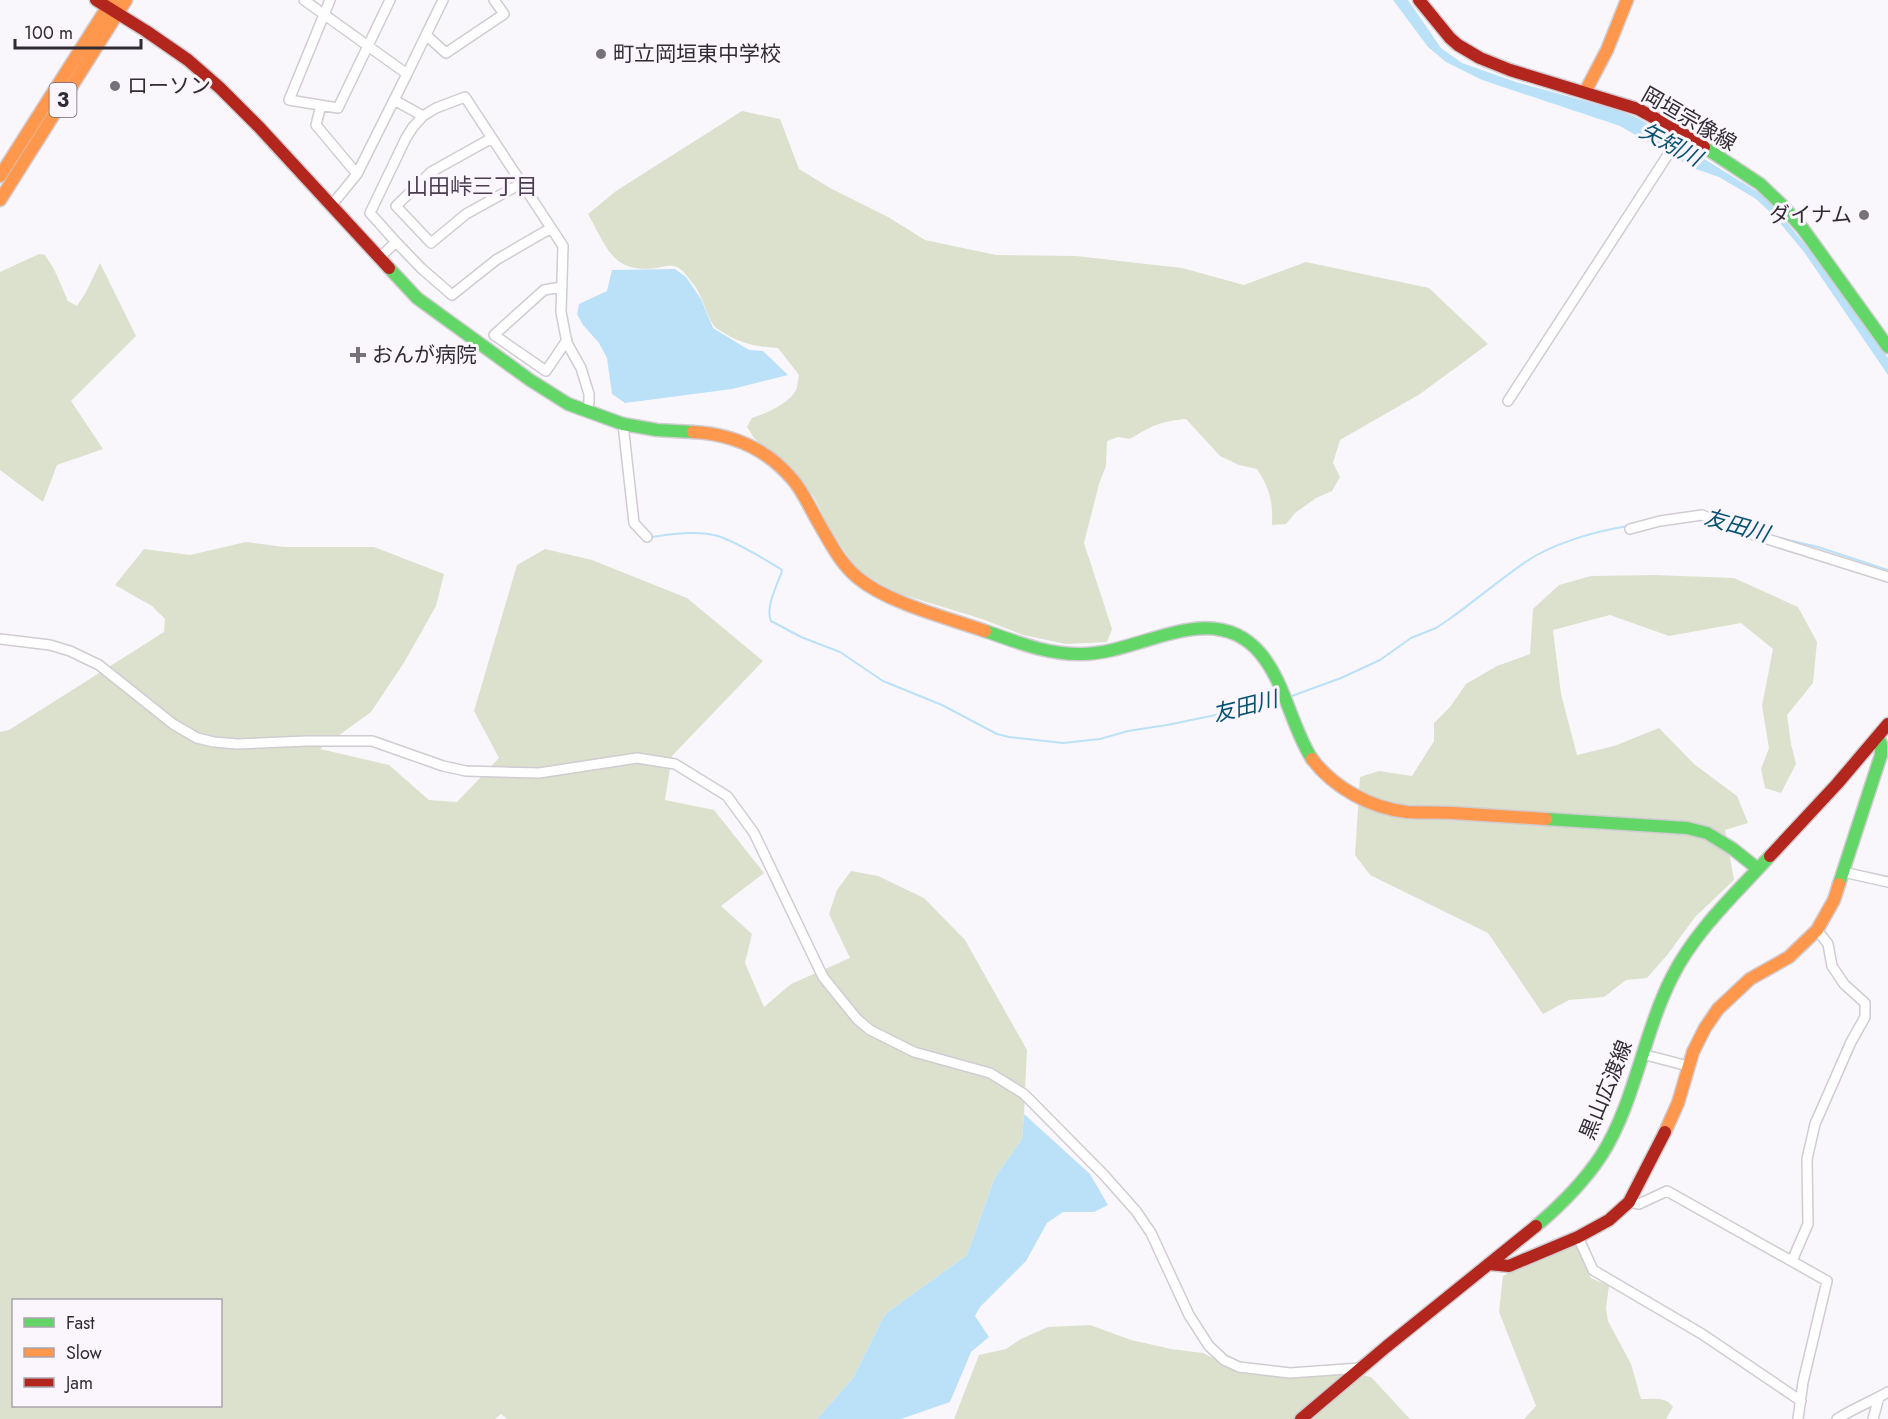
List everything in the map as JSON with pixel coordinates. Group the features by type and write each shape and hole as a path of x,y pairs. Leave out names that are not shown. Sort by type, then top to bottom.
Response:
{"main road":[{"path":"96,0 112,7 188,60 220,88 417,298 461,332 568,404 585,411 622,424 657,430 712,434 739,441 757,449 794,481 839,559 859,579 889,597 1030,646 1063,655 1110,652 1183,629 1211,627 1234,633 1260,651 1273,670 1298,735 1318,766 1334,781 1364,800 1402,811 1687,828 1707,833 1734,849 1758,869"},
{"name":"3","path":"0,176 112,7 126,0"},
{"name":"岡垣宗像線","path":"1419,0 1450,38 1480,58 1510,70 1638,109 1682,133 1760,184 1803,229 1888,347"},
{"path":"1585,92 1627,0"},
{"name":"3","path":"0,200 112,7"},
{"name":"黒山広渡線","path":"1301,1419 1360,1368 1549,1215 1569,1196 1597,1163 1618,1125 1659,1003 1678,965 1696,939 1888,724"},
{"path":"1489,1264 1509,1266 1578,1237 1609,1220 1629,1202 1678,1103 1688,1066 1699,1038 1718,1009 1730,995 1750,979 1789,957 1817,930 1834,900 1881,755 1878,736"}],"street":[{"path":"304,0 407,74"},
{"path":"330,0 289,100 338,108 390,0"},
{"path":"331,206 357,174 443,0"},
{"path":"426,35 446,53 504,14 494,0"},
{"path":"551,228 496,260 452,295 421,268 370,213 413,127 423,116 436,108 465,97 563,246 561,312 567,340 581,368 589,394 589,403 585,411"},
{"path":"394,100 423,116"},
{"path":"321,105 316,125 357,174"},
{"path":"1508,401 1682,133"},
{"path":"492,138 431,172 396,206 431,243 466,214 522,183"},
{"path":"379,258 396,242"},
{"path":"562,287 544,290 494,335 546,371 567,340"},
{"path":"622,424 634,523 647,537"},
{"path":"1630,529 1660,521 1702,515 1745,532 1888,577"},
{"path":"0,639 50,645 80,655 121,680 173,724 197,738 214,742 237,744 372,741 443,766 466,771 539,773 637,758 675,764 728,796 754,833 823,977 857,1019 870,1030 914,1052 990,1073 1024,1094 1136,1211 1150,1233 1189,1315 1209,1346 1224,1360 1239,1367 1290,1373 1360,1368"},
{"path":"1843,872 1888,882"},
{"path":"1792,1261 1808,1224 1807,1159 1815,1124 1851,1042 1865,1017 1865,1003 1844,984 1832,966 1828,944 1817,930"},
{"path":"1642,1054 1688,1066"},
{"path":"1629,1202 1639,1204 1667,1191 1827,1281 1803,1382 1798,1419"},
{"path":"1578,1237 1593,1269 1702,1334 1801,1401"},
{"path":"1837,1419 1884,1394"},
{"path":"1873,1419 1884,1394"}],"green space":[{"path":"742,111 780,119 799,169 830,188 888,217 925,240 996,255 1076,256 1182,268 1244,285 1306,262 1429,288 1488,344 1420,394 1340,440 1333,463 1340,477 1332,491 1316,498 1295,513 1286,524 1272,525 1270,496 1257,469 1239,465 1220,456 1186,419 1156,425 1130,439 1118,437 1107,441 1106,466 1084,543 1112,629 1107,642 1066,644 1023,635 982,619 897,593 858,571 832,533 814,497 786,463 754,438 747,427 752,418 783,404 793,395 799,375 778,348 744,343 715,327 697,290 679,268 670,266 641,269 629,267 620,262 606,247 588,214 616,191"},
{"path":"39,254 45,255 54,269 68,301 77,306 100,263 136,336 71,401 103,449 57,465 43,502 0,470 0,272"},
{"path":"246,542 284,547 374,547 444,574 436,606 405,661 371,712 320,749 389,765 429,800 457,802 499,758 474,711 517,565 545,549 592,560 687,598 763,661 672,756 665,800 714,810 764,873 721,906 752,934 745,963 764,1007 791,984 850,958 829,914 837,890 851,871 878,876 924,898 965,940 1027,1050 1022,1139 995,1177 967,1255 885,1314 853,1378 817,1419 507,1419 501,1414 495,1419 0,1419 0,732 9,730 164,632 165,619 152,606 115,585 144,549 190,555"},
{"path":"1654,575 1734,578 1798,607 1817,642 1813,683 1787,715 1796,764 1781,793 1765,788 1761,769 1769,748 1762,706 1773,649 1741,623 1669,636 1610,615 1553,630 1561,694 1577,755 1614,746 1659,728 1694,764 1737,796 1748,823 1725,830 1734,880 1695,917 1647,978 1626,980 1604,997 1569,1000 1543,1014 1488,933 1370,875 1355,855 1360,777 1379,771 1412,776 1434,741 1434,723 1450,707 1466,684 1497,666 1530,654 1533,609 1559,585 1591,576"},
{"path":"1575,1244 1591,1278 1609,1286 1606,1308 1608,1321 1631,1364 1641,1399 1658,1399 1670,1403 1673,1407 1666,1419 1524,1419 1536,1406 1499,1312 1503,1276 1540,1257"},
{"path":"1090,1325 1131,1340 1203,1353 1219,1361 1241,1366 1265,1376 1346,1372 1371,1377 1410,1419 954,1419 979,1355 1006,1349 1021,1339 1048,1327"}],"water":[{"name":"矢矧川","path":"1393,0 1408,0 1441,48 1462,63 1516,82 1614,109 1638,118 1756,191 1772,204 1823,267 1888,358 1888,375 1804,252 1774,216 1756,199 1719,177 1693,168 1620,126 1482,80 1446,62 1428,47"},
{"path":"675,269 686,277 701,299 713,328 749,350 763,351 788,375 732,389 625,403 612,394 607,358 599,343 583,325 577,314 579,304 607,291 612,270"},
{"path":"1024,1114 1090,1174 1108,1205 1094,1212 1063,1212 1047,1223 1026,1261 980,1307 975,1316 989,1337 971,1352 950,1402 901,1419 817,1419 853,1378 885,1314 967,1255 995,1177 1022,1139"}],"waterway":[{"name":"友田川","path":"1714,515 1759,532"},
{"name":"友田川","path":"1289,697 1341,678 1380,660 1411,638 1436,628 1538,555 1576,539 1628,526"},
{"name":"友田川","path":"652,537 685,533 710,534 726,539 781,569 769,609 771,621 801,637 840,652 883,681 942,705 997,734 1063,743 1100,739 1281,699"},
{"name":"友田川","path":"1776,537 1818,547 1888,570"}],"traffic: fast":[{"path":"1704,147 1760,184 1781,204 1803,229 1888,347"},
{"path":"389,268 417,298 530,380 568,404 623,424 657,430 693,432"},
{"path":"985,631 1033,647 1069,654 1104,652 1175,632 1198,629 1220,630 1241,637 1260,653 1276,677 1312,759"},
{"path":"1839,884 1881,755 1878,736"},
{"path":"1546,819 1687,828 1707,833 1733,849 1758,869"},
{"path":"1536,1226 1579,1184 1601,1156 1613,1135 1631,1091 1653,1022 1681,960 1704,929 1770,856"}],"traffic: slow":[{"path":"0,176 112,0"},
{"path":"0,200 126,0"},
{"path":"1585,92 1607,50 1627,0"},
{"path":"693,432 721,436 748,445 783,469 801,491 842,561 852,573 871,587 919,609 985,631"},
{"path":"1312,759 1331,779 1354,795 1393,810 1546,819"},
{"path":"1665,1132 1678,1103 1693,1052 1718,1009 1750,979 1789,957 1817,930 1834,900 1839,884"}],"traffic: jam":[{"path":"96,0 188,60 220,88 389,268"},
{"path":"1419,0 1450,38 1480,58 1510,70 1638,109 1704,147"},
{"path":"1770,856 1837,784 1888,724"},
{"path":"1489,1264 1509,1266 1578,1237 1609,1220 1629,1202 1665,1132"},
{"path":"1301,1419 1536,1226"}],"place":[{"name":"町立岡垣東中学校","path":"601,54"},
{"name":"ローソン","path":"115,86"},
{"name":"ダイナム","path":"1864,215"},
{"name":"おんが病院","path":"358,355"}],"district":[{"name":"山田峠三丁目","path":"472,186"}]}
